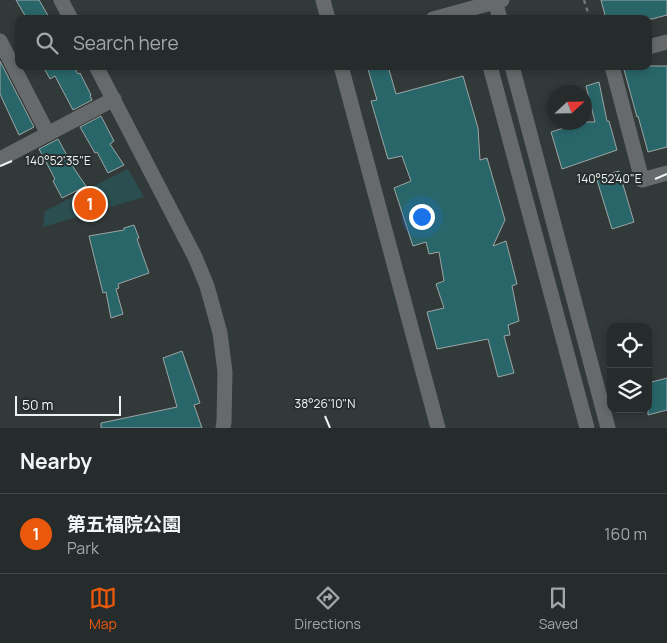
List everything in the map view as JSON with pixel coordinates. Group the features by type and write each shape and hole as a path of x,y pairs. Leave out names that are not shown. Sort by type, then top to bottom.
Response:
{"street":[{"path":"61,0 69,15"},
{"path":"322,0 327,15"},
{"path":"450,15 497,1 499,15"},
{"path":"0,41 48,134"},
{"path":"652,46 667,42"},
{"path":"98,70 195,256 207,286 220,333 225,372 223,428"},
{"path":"342,70 438,428"},
{"path":"491,70 587,428"},
{"path":"513,70 608,428"},
{"path":"613,70 642,180 667,173"},
{"path":"0,159 114,99"}],"path":[{"path":"584,0 589,15"}],"shaded area":[{"path":"128,169 144,197 43,227 45,211"}],"building":[{"path":"16,0 39,0 48,15 25,15"},
{"path":"601,0 667,0 667,15 652,19 652,15 605,15"},
{"path":"0,61 34,127 19,135 0,94"},
{"path":"652,66 667,66 667,147 648,152 624,70 652,70"},
{"path":"45,70 76,70 78,74 80,73 92,100 73,110 55,76 50,79"},
{"path":"368,70 389,70 396,94 463,76 478,128 480,160 487,158 505,220 493,246 506,241 517,284 512,286 519,321 508,325 510,335 504,336 514,373 498,377 488,339 437,349 427,312 444,308 436,284 444,281 439,252 429,254 426,242 413,246 394,188 411,181 402,156 388,159 371,101 377,100"},
{"path":"599,82 607,121 609,121 617,150 562,169 551,132 557,130 592,130 592,122 595,122 592,110 592,85 589,85"},
{"path":"101,116 114,141 110,144 124,165 108,173 97,152 95,153 80,127"},
{"path":"58,139 86,186 62,198 53,181 55,179 39,149"},
{"path":"619,171 634,222 612,229 596,177"},
{"path":"134,225 149,273 118,284 119,288 116,289 123,314 111,318 106,292 103,293 89,236 124,230 124,228"},
{"path":"182,351 200,403 194,405 202,428 101,428 101,423 177,407 163,358"},
{"path":"667,378 667,410 648,415 648,413 652,413 652,382"}],"place":[{"name":"第五福院公園","path":"90,204"}]}
